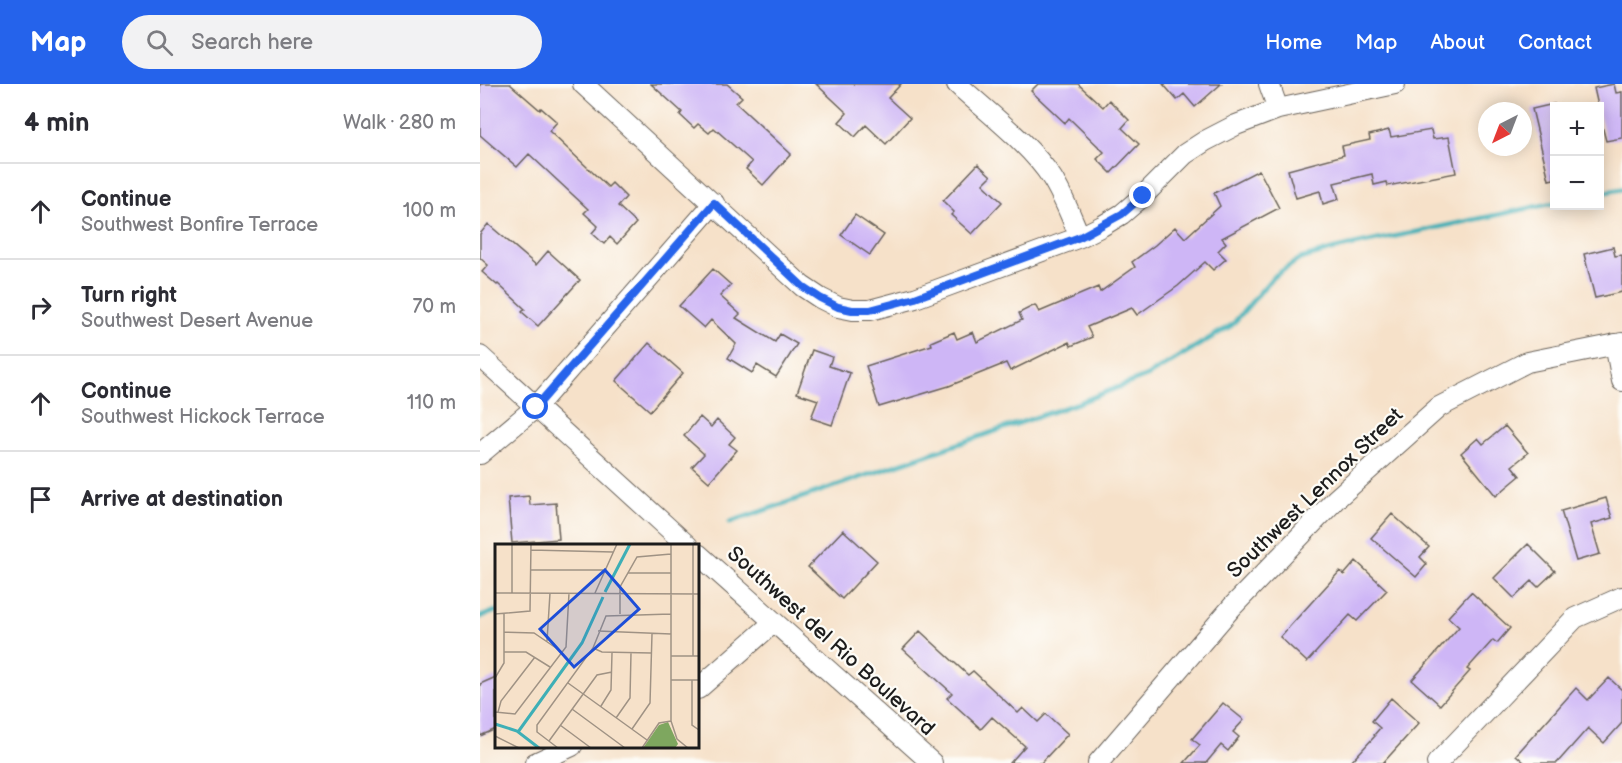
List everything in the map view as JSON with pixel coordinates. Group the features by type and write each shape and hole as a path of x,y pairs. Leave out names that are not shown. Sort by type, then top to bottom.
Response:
{"street":[{"path":"583,84 802,286 838,307 852,310 870,310 915,298 1080,237 1122,214 1185,154 1236,125 1278,109 1395,84"},
{"path":"957,84 1039,161 1065,201 1080,237"},
{"path":"1269,84 1278,109"},
{"path":"480,454 536,407 714,203"},
{"path":"1619,344 1622,381"},
{"name":"Southwest Lennox Street","path":"1098,763 1232,607 1336,500 1439,407 1527,362 1619,344"},
{"path":"480,356 686,544"},
{"name":"Southwest del Rio Boulevard","path":"699,555 932,763"},
{"path":"1437,763 1575,618 1622,597"},
{"path":"699,688 773,623"},
{"path":"535,763 570,748"}],"building":[{"path":"480,84 510,84 557,122 549,131 608,187 612,183 626,197 618,206 636,223 617,244 610,237 604,244 592,233 598,226 584,213 588,209 529,154 517,167 480,135"},
{"path":"651,84 727,84 742,97 736,103 791,154 763,185 746,169 752,162 714,128 709,133 698,124 694,128 680,115 682,112"},
{"path":"816,84 901,84 888,98 910,118 886,144 866,125 855,137 839,122 847,113"},
{"path":"1038,84 1078,84 1103,107 1109,100 1129,120 1122,128 1139,144 1111,173 1097,159 1104,152 1069,118 1065,123 1031,91"},
{"path":"1163,84 1221,84 1195,107 1184,94 1177,100"},
{"path":"1614,84 1616,93 1622,92 1622,138 1606,141 1604,102 1597,102 1594,88"},
{"path":"1550,105 1550,180 1549,180 1532,109"},
{"path":"1389,130 1391,137 1431,130 1433,139 1449,137 1456,173 1388,186 1387,182 1374,185 1372,174 1334,183 1339,199 1323,204 1320,191 1296,198 1288,170 1344,155 1342,146 1370,140 1369,135"},
{"path":"978,164 991,176 983,184 1002,202 972,234 951,215 954,212 943,201"},
{"path":"1259,170 1279,208 1222,238 1226,243 1218,251 1226,259 1213,270 1205,262 1178,286 1137,315 1132,308 1087,327 1092,337 1071,346 1069,342 1010,371 1006,363 949,386 879,407 866,366 932,345 931,342 954,332 957,339 973,332 977,342 1022,320 1019,313 1035,305 1039,312 1098,287 1100,292 1135,267 1132,262 1175,227 1185,238 1220,206 1214,193"},
{"path":"855,215 884,235 870,255 841,235"},
{"path":"488,224 536,265 548,251 580,280 538,326 522,312 525,309 482,272 488,265 480,258 480,234"},
{"path":"1613,247 1615,256 1622,255 1622,292 1595,298 1584,254"},
{"path":"713,269 731,285 720,296 740,314 736,318 775,342 780,334 797,344 776,377 757,365 752,373 728,358 736,344 711,320 704,328 679,306"},
{"path":"649,343 683,373 650,411 616,381"},
{"path":"812,350 832,357 829,366 850,373 832,425 811,418 818,400 797,393"},
{"path":"700,417 711,427 717,420 735,437 729,444 737,450 709,482 692,467 704,454 684,436"},
{"path":"1505,426 1528,453 1512,466 1520,476 1496,496 1461,453 1478,438 1483,444"},
{"path":"529,496 530,505 556,503 559,539 512,543 508,498"},
{"path":"1606,498 1612,518 1591,524 1600,554 1576,561 1561,511"},
{"path":"1392,514 1429,547 1420,557 1427,564 1416,577 1371,538"},
{"path":"843,530 877,561 842,599 808,567"},
{"path":"1528,544 1555,571 1538,587 1532,581 1514,598 1494,578"},
{"path":"1356,561 1387,590 1357,621 1350,615 1307,662 1280,637 1340,571 1344,575"},
{"path":"1471,592 1510,628 1497,643 1493,640 1467,669 1470,671 1440,705 1412,680 1459,627 1448,617"},
{"path":"920,631 968,675 973,671 1018,713 1023,708 1038,722 1046,714 1068,734 1041,763 1010,763 1025,746 992,717 981,729 947,698 952,693 903,649"},
{"path":"495,677 495,729 480,736 480,684"},
{"path":"1609,678 1622,690 1622,723 1604,743 1588,728 1557,763 1525,763 1516,755 1576,688 1588,700"},
{"path":"1391,698 1419,723 1383,763 1350,763 1375,736 1380,728 1372,721"},
{"path":"1223,703 1244,720 1233,732 1239,737 1228,751 1221,745 1206,763 1184,763 1200,745 1192,739"}],"waterway":[{"path":"1604,192 1622,189"},
{"path":"730,522 1078,403 1147,376 1232,325 1273,277 1300,259 1335,249 1550,204"},
{"path":"480,617 495,611"}],"route":[{"path":"536,407 714,203 802,286 838,307 870,310 915,298 1080,237 1122,214 1143,196"}]}
